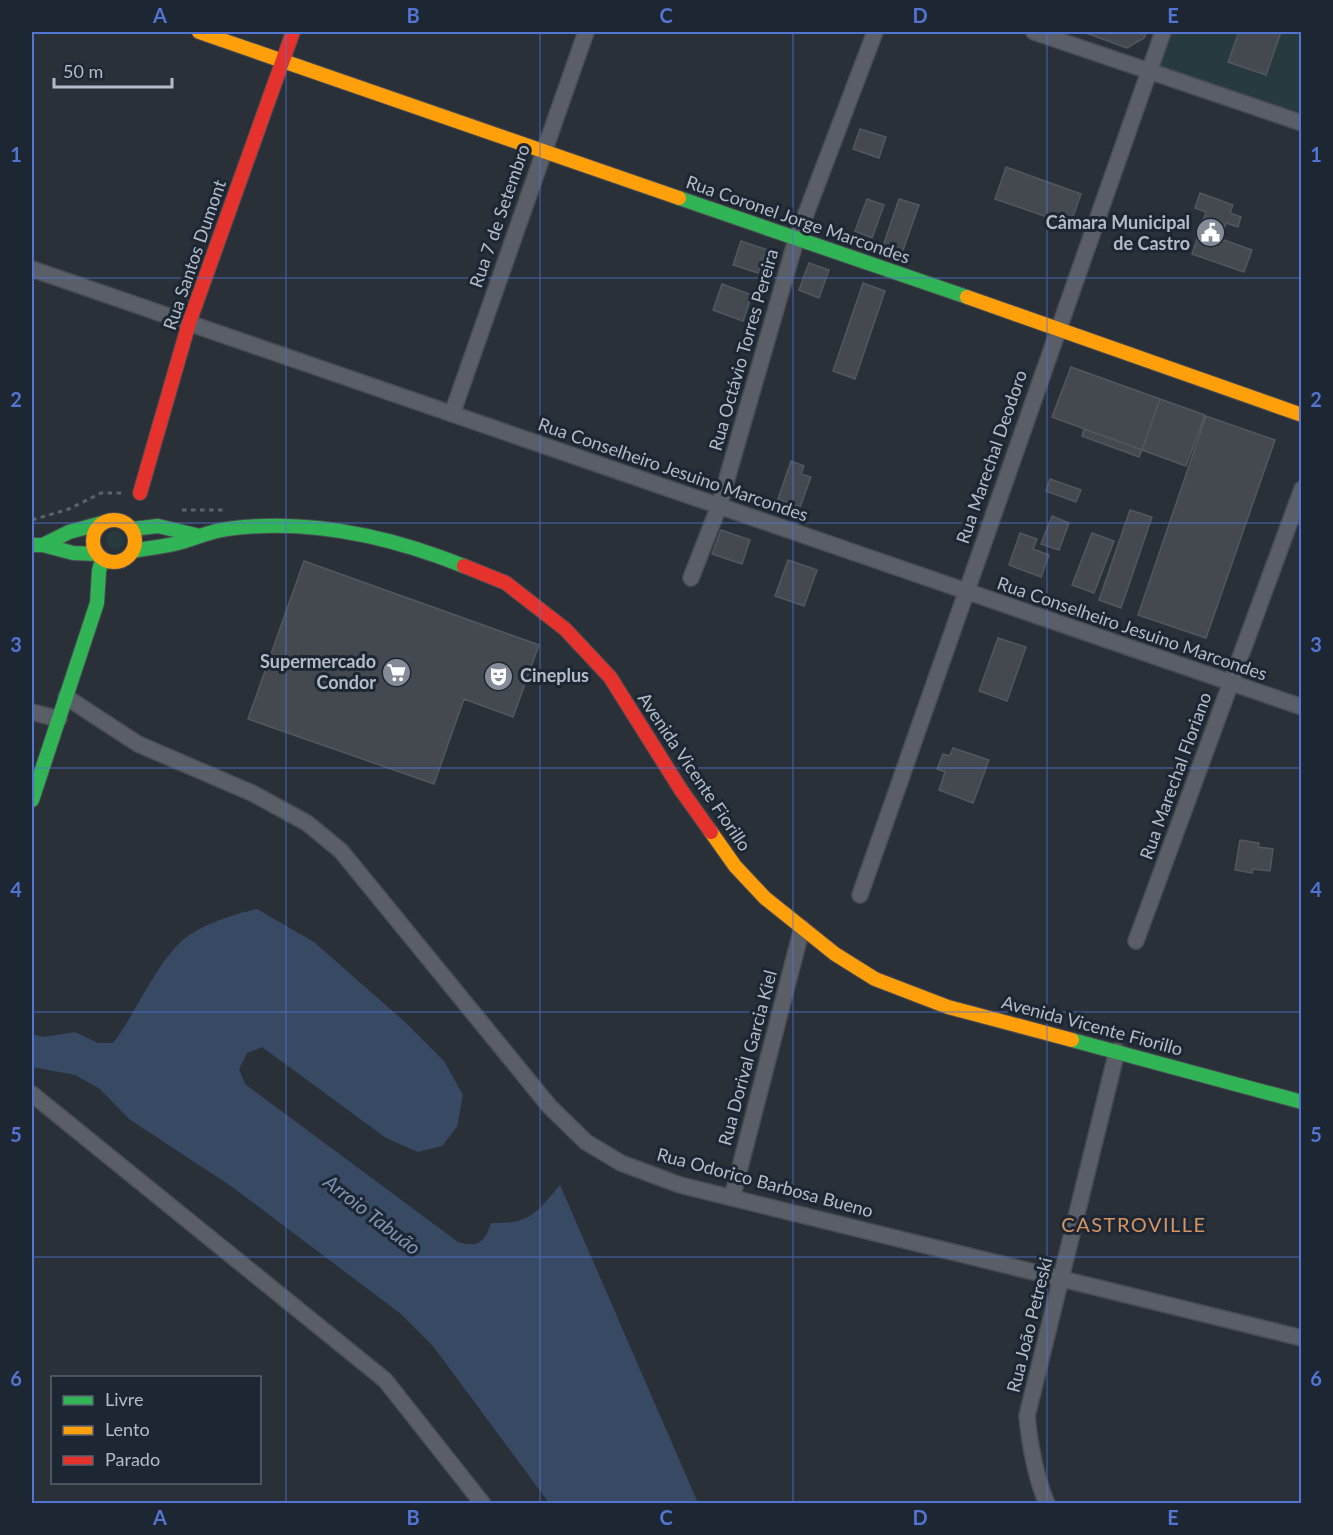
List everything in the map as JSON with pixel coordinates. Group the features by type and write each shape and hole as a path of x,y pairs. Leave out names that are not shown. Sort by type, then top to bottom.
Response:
{"street":[{"name":"Rua Coronel Jorge Marcondes","path":"199,32 1302,414"},
{"name":"Rua Santos Dumont","path":"136,503 151,459 189,323 293,32"},
{"name":"Rua 7 de Setembro","path":"452,414 586,32"},
{"name":"Rua Octávio Torres Pereira","path":"691,578 719,506 796,240 875,32"},
{"path":"1034,32 1302,123"},
{"name":"Rua Marechal Deodoro","path":"860,895 1057,328 1163,32"},
{"name":"Rua Conselheiro Jesuino Marcondes","path":"32,269 1302,707"},
{"name":"Rua Marechal Floriano","path":"1136,941 1302,489"},
{"path":"32,800 97,603 100,557 93,541 94,534 107,521 136,503"},
{"path":"97,603 130,554 135,538 131,528 136,503"},
{"path":"37,545 69,532 107,521 119,520 131,528 148,524 167,526 200,536"},
{"name":"Avenida Vicente Fiorillo","path":"130,554 179,543 225,529 276,526 313,527 350,532 431,553 506,583 565,629 610,677 681,790 735,866 765,898 835,954 875,979 948,1007 1302,1102"},
{"path":"37,545 115,562 130,554"},
{"name":"Rua Odorico Barbosa Bueno","path":"66,697 138,744 252,793 307,824 341,851 550,1107 586,1142 621,1163 680,1185 1302,1338"},
{"path":"32,712 58,719"},
{"name":"Rua Dorival Garcia Kiel","path":"732,1198 802,928"},
{"name":"Rua João Petreski","path":"1047,1503 1037,1480 1027,1416 1117,1051"},
{"path":"32,1094 385,1380 483,1503"}],"green space":[{"path":"1166,32 1301,32 1301,109 1298,119 1153,69"},
{"path":"115,531 123,536 124,540 119,548 115,549 107,544 106,540 111,532"}],"water":[{"name":"Arroio Tabuão","path":"257,909 314,942 406,1023 444,1061 463,1095 457,1127 442,1146 418,1152 386,1138 262,1047 247,1053 239,1069 245,1084 458,1242 476,1244 486,1235 491,1223 515,1221 532,1215 560,1185 698,1503 549,1503 433,1346 401,1314 231,1186 129,1119 100,1089 75,1075 32,1067 32,1034 43,1037 75,1032 98,1043 113,1043 164,961 184,939 219,920"}],"building":[{"path":"1083,32 1147,32 1144,38 1127,48"},
{"path":"1239,32 1281,32 1266,75 1228,62"},
{"path":"860,129 886,137 879,158 853,149"},
{"path":"1006,167 1081,194 1070,225 995,199"},
{"name":"Câmara Municipal de Castro","path":"1200,193 1233,205 1230,213 1241,217 1238,227 1226,223 1221,239 1252,250 1244,272 1192,254 1206,212 1195,208"},
{"path":"867,199 884,205 872,238 855,231"},
{"path":"899,199 919,205 902,253 883,246"},
{"path":"741,241 771,251 769,257 764,256 758,273 733,265"},
{"path":"809,263 829,270 819,298 799,290"},
{"path":"863,283 885,291 855,379 833,371"},
{"path":"722,284 752,295 743,321 713,310"},
{"path":"1071,367 1160,399 1142,450 1052,417"},
{"path":"1160,399 1205,415 1186,466 1142,450"},
{"path":"1206,416 1275,440 1206,638 1138,615"},
{"path":"1084,429 1142,450 1139,457 1082,436"},
{"path":"791,461 804,466 801,474 811,477 800,507 778,499"},
{"path":"1050,479 1081,490 1076,502 1046,491"},
{"path":"1130,510 1152,517 1121,608 1099,600"},
{"path":"1052,516 1069,523 1059,550 1041,544"},
{"path":"721,530 750,540 742,564 712,554"},
{"path":"1020,533 1037,539 1033,549 1049,555 1041,577 1009,565"},
{"path":"1092,533 1114,541 1094,593 1072,585"},
{"path":"788,560 817,570 804,606 775,596"},
{"name":"Supermercado Condor","path":"304,561 539,645 513,717 464,699 434,784 248,719"},
{"path":"998,638 1026,647 1007,701 979,691"},
{"path":"953,748 989,760 973,803 939,790 945,772 937,769 943,754 950,756"},
{"path":"1240,840 1259,843 1258,847 1273,849 1270,871 1253,869 1252,873 1235,870"}],"traffic: fast":[{"path":"679,198 967,297"},
{"path":"43,545 69,532 102,523"},
{"path":"132,529 158,526 200,536"},
{"path":"133,551 172,544 221,530 257,526 287,526 317,528 377,538 436,555 464,566"},
{"path":"32,545 43,545 73,553 97,554"},
{"path":"32,800 97,603 102,559"},
{"path":"1072,1040 1302,1102"}],"traffic: slow":[{"path":"199,32 679,198"},
{"path":"967,297 1302,415"},
{"path":"114,520 122,521 129,526 134,533 135,541 134,549 129,556 122,561 114,562 106,561 99,556 94,549 93,541 94,533 99,526 106,521 114,520"},
{"path":"711,832 735,866 765,898 835,954 875,979 948,1007 1072,1040"}],"traffic: jam":[{"path":"140,493 189,323 293,32"},
{"path":"464,566 506,583 565,629 610,677 681,790 711,832"}],"place":[{"name":"Câmara Municipal de Castro","path":"1211,233"},
{"name":"Supermercado Condor","path":"397,672"},
{"name":"Cineplus","path":"499,676"}],"district":[{"name":"CASTROVILLE","path":"1134,1225"}]}
